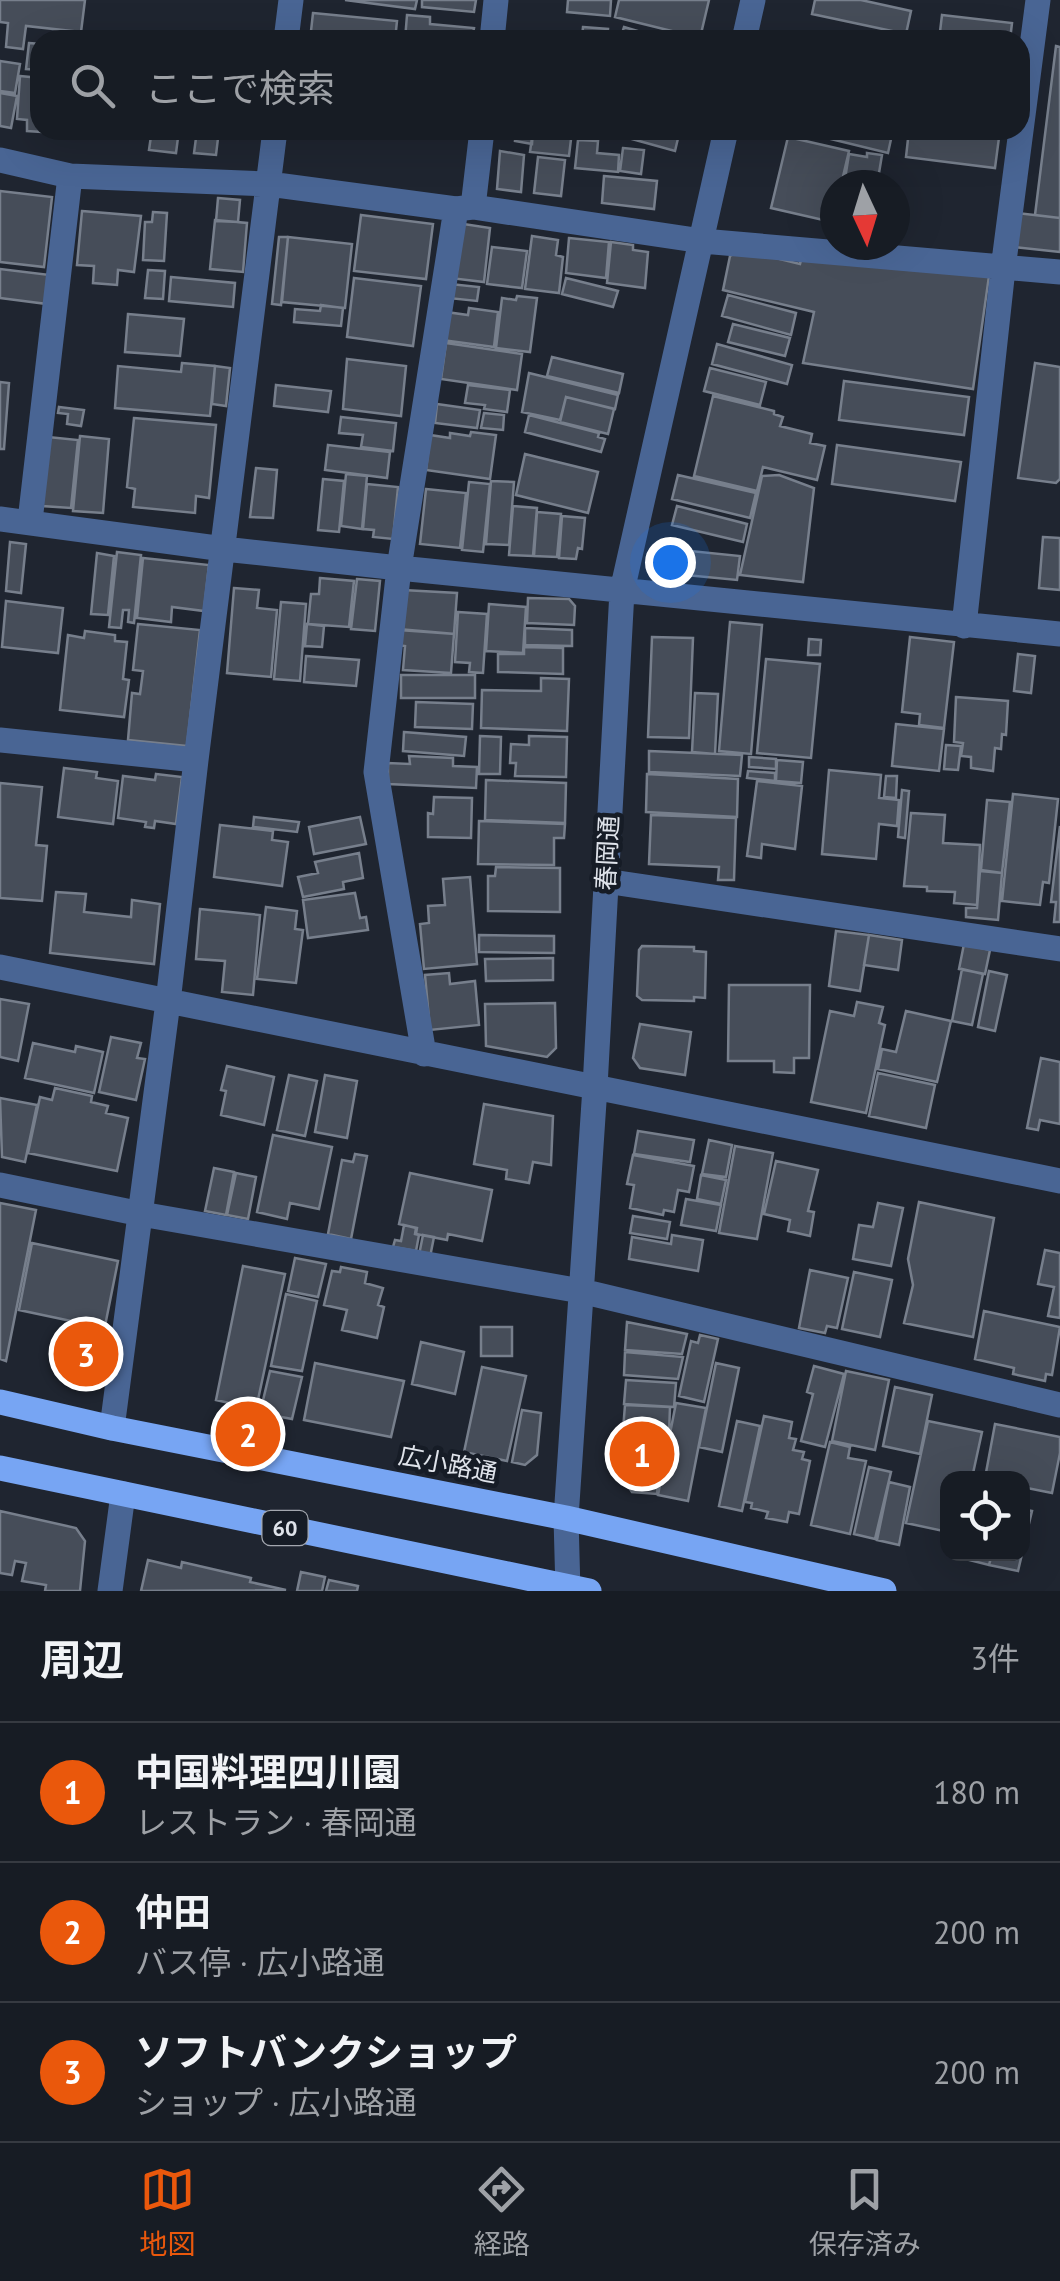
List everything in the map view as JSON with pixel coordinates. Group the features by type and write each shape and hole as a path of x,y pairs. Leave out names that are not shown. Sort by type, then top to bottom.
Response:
{"main road":[{"name":"広小路通","path":"0,1402 566,1518 884,1591"},
{"name":"60","path":"0,1468 575,1590"}],"street":[{"path":"287,30 291,0"},
{"path":"493,30 496,0"},
{"path":"746,30 753,0"},
{"path":"1030,61 1038,0"},
{"path":"112,1428 275,140"},
{"path":"424,1054 376,772 399,568 480,140"},
{"name":"春岡通","path":"575,1590 566,1518 596,1087 622,591 724,140"},
{"path":"964,626 1020,140"},
{"path":"0,160 70,176 269,184 702,242 1060,272"},
{"path":"30,521 70,176"},
{"path":"0,519 399,568 1060,634"},
{"path":"0,740 196,760"},
{"path":"605,881 1060,949"},
{"path":"0,967 1060,1181"},
{"path":"0,1184 141,1214 581,1291 1060,1405"},
{"path":"110,1591 124,1494"}],"building":[{"path":"0,0 85,0 81,30 26,26 23,49 6,47 8,23 0,22"},
{"path":"345,0 417,0 415,9"},
{"path":"422,0 476,0 474,12 422,7"},
{"path":"568,0 611,0 610,16 567,12"},
{"path":"619,0 709,0 702,30 668,30 615,17"},
{"path":"815,0 861,0 911,11 907,30 887,30 812,14"},
{"path":"313,13 397,21 396,30 311,30"},
{"path":"407,15 430,17 430,24 474,28 474,30 406,30"},
{"path":"942,15 1012,23 1011,30 940,30"},
{"path":"29,43 30,43 30,69 26,69"},
{"path":"1056,46 1060,47 1060,218 1035,215"},
{"path":"0,61 20,64 15,93 0,91"},
{"path":"20,76 30,77 30,131 27,120 17,119"},
{"path":"0,93 17,96 11,128 0,126"},
{"path":"150,140 178,140 176,153 149,150"},
{"path":"196,140 218,140 216,155 194,153"},
{"path":"532,140 571,140 569,156 530,152"},
{"path":"578,140 598,141 597,153 619,155 618,172 575,168"},
{"path":"636,140 678,140 675,151"},
{"path":"787,140 849,151 845,170 820,170 820,219 771,208"},
{"path":"835,140 891,140 888,153"},
{"path":"908,140 999,140 995,168 906,157"},
{"path":"623,148 644,150 641,174 620,171"},
{"path":"500,151 524,155 521,192 497,189"},
{"path":"867,153 882,155 880,170 846,170 849,154 867,157"},
{"path":"538,157 565,160 561,196 534,193"},
{"path":"604,176 657,181 654,209 602,203"},
{"path":"0,191 52,197 44,267 0,262"},
{"path":"218,198 240,200 238,222 216,221"},
{"path":"82,211 141,216 134,272 118,270 117,285 93,283 94,266 77,265"},
{"path":"153,212 167,213 164,261 143,260 145,222 152,222"},
{"path":"1017,213 1060,218 1060,252 1013,247"},
{"path":"361,215 433,224 426,279 354,271"},
{"path":"215,220 247,223 243,272 210,269"},
{"path":"457,223 490,228 484,282 450,278"},
{"path":"532,236 558,240 556,255 563,257 559,293 525,289"},
{"path":"279,237 288,237 281,305 272,304"},
{"path":"288,237 352,244 345,308 282,302"},
{"path":"569,238 609,242 606,278 566,273"},
{"path":"611,242 648,252 645,288 607,283"},
{"path":"492,247 527,251 522,288 487,284"},
{"path":"742,250 800,264 802,257 989,276 973,389 803,363 814,312 723,290 730,256"},
{"path":"0,269 50,275 47,304 0,298"},
{"path":"148,270 165,271 163,299 145,298"},
{"path":"171,277 235,283 233,307 169,301"},
{"path":"354,278 421,286 413,346 347,337"},
{"path":"566,278 618,291 613,307 562,294"},
{"path":"450,284 479,287 477,301 448,298"},
{"path":"728,295 796,313 791,335 722,316"},
{"path":"517,296 537,298 530,352 496,348 502,298 516,300"},
{"path":"321,305 343,308 341,326 294,322 295,309 320,311"},
{"path":"469,308 498,312 494,347 442,340 446,312 468,315"},
{"path":"128,314 184,319 180,356 125,352"},
{"path":"733,324 790,338 785,356 728,342"},
{"path":"446,343 522,354 517,390 441,379"},
{"path":"717,344 792,365 787,384 712,364"},
{"path":"552,357 623,374 619,393 547,376"},
{"path":"347,359 406,366 401,416 343,409"},
{"path":"182,363 215,366 210,416 115,408 118,366 181,372"},
{"path":"1035,363 1060,367 1060,479 1056,483 1018,478"},
{"path":"215,366 230,368 226,406 212,404"},
{"path":"710,368 766,382 760,405 704,391"},
{"path":"529,373 618,395 615,409 566,397 560,420 522,412"},
{"path":"844,381 969,397 964,435 839,420"},
{"path":"0,382 9,383 4,449 0,449"},
{"path":"276,385 331,391 328,412 274,406"},
{"path":"468,385 510,390 507,412 465,403"},
{"path":"713,396 774,411 783,417 780,426 812,434 810,443 825,446 817,480 763,467 757,491 694,476"},
{"path":"566,397 614,409 608,434 560,422"},
{"path":"437,404 480,410 477,428 435,423"},
{"path":"59,407 84,410 81,426 67,424 68,414 58,413"},
{"path":"484,413 504,415 503,430 481,428"},
{"path":"529,415 599,433 598,437 605,439 601,452 525,432"},
{"path":"341,417 396,423 393,451 361,447 363,435 339,433"},
{"path":"134,418 216,425 209,498 196,496 195,513 133,507 135,489 127,487"},
{"path":"471,432 496,435 490,479 426,470 430,435 450,438 450,433 470,436"},
{"path":"80,436 109,439 103,513 73,511"},
{"path":"48,437 78,440 71,508 42,506"},
{"path":"328,445 390,452 387,478 325,470"},
{"path":"837,445 961,462 955,501 832,484"},
{"path":"525,454 598,472 588,513 516,495"},
{"path":"256,468 277,470 273,518 250,517"},
{"path":"346,474 367,476 362,529 341,526"},
{"path":"678,475 756,493 750,518 672,499"},
{"path":"779,475 814,488 803,582 740,575 762,476"},
{"path":"323,479 344,481 339,532 318,530"},
{"path":"491,481 514,482 509,545 486,544"},
{"path":"469,482 490,484 483,552 462,550"},
{"path":"367,484 398,487 393,539 373,537 374,530 363,529"},
{"path":"426,489 466,493 460,548 420,544"},
{"path":"513,506 537,508 533,556 509,555"},
{"path":"677,506 747,524 743,542 672,525"},
{"path":"537,512 561,514 557,557 534,556"},
{"path":"562,516 585,518 582,549 578,548 576,559 559,558"},
{"path":"1043,537 1060,538 1060,590 1039,588"},
{"path":"10,542 26,544 21,593 6,591"},
{"path":"661,548 740,556 737,580 665,573 660,562"},
{"path":"117,552 141,555 134,623 128,622 129,610 123,610 121,628 109,627"},
{"path":"97,553 114,556 108,615 91,614"},
{"path":"143,558 209,565 204,611 172,607 171,622 137,618"},
{"path":"320,578 354,581 349,627 308,624 311,594 319,594"},
{"path":"357,579 380,581 375,631 351,629"},
{"path":"234,588 259,590 257,608 277,610 271,677 227,673"},
{"path":"403,590 457,593 454,634 400,630"},
{"path":"528,598 569,599 575,606 574,625 527,623"},
{"path":"6,601 63,608 58,653 2,647"},
{"path":"281,602 306,604 300,681 274,679"},
{"path":"489,604 526,607 523,653 486,651"},
{"path":"458,612 487,614 483,673 469,672 470,663 455,662"},
{"path":"730,622 762,625 751,754 719,751"},
{"path":"138,624 200,630 187,746 128,740 132,693 140,694 143,671 133,670"},
{"path":"307,624 324,626 322,647 305,646"},
{"path":"525,628 572,630 572,646 525,645"},
{"path":"398,629 454,634 451,673 403,670 405,646 397,645"},
{"path":"85,631 115,635 115,641 127,642 123,679 129,680 124,717 60,710 68,635 84,638"},
{"path":"652,637 693,638 689,738 648,737"},
{"path":"910,637 954,642 944,728 919,725 920,714 902,712"},
{"path":"809,639 821,640 820,655 808,655"},
{"path":"524,647 563,648 563,674 498,672 498,654 524,654"},
{"path":"1018,654 1035,656 1031,693 1014,691"},
{"path":"306,656 359,660 356,686 304,682"},
{"path":"766,659 820,664 811,758 757,753"},
{"path":"401,675 475,675 475,698 401,698"},
{"path":"541,678 569,679 567,731 481,728 482,690 541,691"},
{"path":"695,693 718,694 715,754 692,752"},
{"path":"956,697 1008,701 1006,735 1002,734 1001,749 995,748 993,771 971,768 971,757 961,756 963,743 954,742"},
{"path":"416,702 473,704 472,729 415,727"},
{"path":"896,724 944,729 939,771 892,766"},
{"path":"404,732 466,737 464,756 403,751"},
{"path":"480,736 501,737 500,774 479,774"},
{"path":"529,736 567,737 566,777 515,776 516,763 510,763 511,744 529,745"},
{"path":"946,745 961,746 958,770 944,769"},
{"path":"649,751 742,755 740,776 649,772"},
{"path":"409,756 453,758 453,766 477,767 476,788 388,784 388,763 410,764"},
{"path":"749,757 776,759 776,769 749,767"},
{"path":"777,760 803,762 801,783 776,781"},
{"path":"64,768 97,772 96,778 118,781 113,824 58,817"},
{"path":"829,770 881,775 879,798 899,800 897,826 879,824 876,859 822,854"},
{"path":"748,771 775,773 775,781 747,778"},
{"path":"156,774 182,777 176,824 155,821 154,828 145,827 146,822 118,818 123,776 155,780"},
{"path":"647,774 738,779 737,817 646,812"},
{"path":"886,776 897,776 896,798 884,797"},
{"path":"486,780 566,783 565,823 485,820"},
{"path":"757,781 802,786 795,849 762,844 761,858 747,856"},
{"path":"0,783 42,787 36,845 47,846 42,901 0,898"},
{"path":"902,790 909,791 905,838 898,837"},
{"path":"1013,794 1058,799 1049,883 1043,882 1040,905 1002,901"},
{"path":"434,797 472,798 471,838 428,837 428,813 433,814"},
{"path":"987,800 1010,802 1002,873 981,870"},
{"path":"911,813 945,815 943,843 980,845 977,905 954,903 955,892 904,886"},
{"path":"651,815 736,818 734,880 718,880 719,867 649,864"},
{"path":"254,817 299,822 297,832 253,827"},
{"path":"360,817 366,844 314,854 309,827"},
{"path":"479,821 565,824 564,838 554,838 554,865 478,864"},
{"path":"220,825 273,831 272,840 288,842 282,886 214,877"},
{"path":"1060,826 1060,922 1054,922 1056,902 1051,902"},
{"path":"359,853 363,878 343,882 344,889 303,897 298,877 318,873 315,862"},
{"path":"496,867 560,868 560,912 488,911 488,876 495,876"},
{"path":"980,871 1002,873 998,920 966,917 966,908 977,908"},
{"path":"470,877 477,964 424,969 420,924 429,923 428,906 445,905 443,879"},
{"path":"56,892 86,894 84,912 131,917 132,900 160,904 154,964 50,953"},
{"path":"355,893 360,918 366,917 368,930 308,938 303,900"},
{"path":"266,907 297,911 295,929 303,930 296,983 257,979"},
{"path":"200,909 260,915 253,995 222,992 225,961 196,959"},
{"path":"836,931 869,935 860,991 829,986"},
{"path":"479,935 554,936 554,953 479,952"},
{"path":"869,935 902,940 898,970 864,965"},
{"path":"964,944 990,950 985,974 959,969"},
{"path":"642,946 694,947 694,951 706,952 705,998 642,1000 637,996"},
{"path":"553,958 553,980 486,981 485,959"},
{"path":"962,969 983,974 972,1025 952,1021"},
{"path":"989,971 1007,975 995,1031 978,1027"},
{"path":"449,973 450,984 475,981 479,1025 430,1030 425,975"},
{"path":"729,985 810,985 809,1058 794,1058 794,1073 774,1072 774,1061 728,1061"},
{"path":"0,999 29,1004 18,1061 0,1057"},
{"path":"857,1002 883,1007 879,1023 885,1025 866,1113 811,1102 830,1011 854,1016"},
{"path":"555,1003 556,1048 547,1057 486,1046 485,1004"},
{"path":"906,1011 951,1021 937,1082 878,1069 882,1049 896,1052"},
{"path":"640,1024 691,1032 685,1075 640,1068 633,1058"},
{"path":"111,1037 141,1043 137,1058 145,1059 136,1100 99,1092"},
{"path":"33,1043 75,1052 76,1046 103,1052 94,1093 25,1078"},
{"path":"1041,1058 1060,1062 1060,1124 1040,1120 1038,1130 1027,1128"},
{"path":"227,1066 274,1077 264,1125 221,1115 226,1091 221,1090"},
{"path":"878,1073 935,1085 926,1128 869,1116"},
{"path":"289,1075 317,1081 305,1136 277,1130"},
{"path":"325,1075 357,1081 347,1138 315,1132"},
{"path":"55,1088 92,1096 91,1102 108,1106 106,1113 128,1118 117,1171 28,1153 40,1097 52,1100"},
{"path":"0,1098 37,1105 25,1162 2,1157"},
{"path":"484,1104 553,1116 551,1165 533,1162 529,1183 506,1179 507,1170 474,1164"},
{"path":"638,1131 694,1140 690,1162 634,1154"},
{"path":"273,1135 332,1147 319,1209 290,1203 287,1219 257,1212"},
{"path":"709,1140 732,1145 726,1177 702,1174"},
{"path":"735,1146 773,1153 757,1239 719,1233"},
{"path":"355,1154 367,1156 351,1239 328,1234 342,1160 353,1162"},
{"path":"633,1155 694,1166 689,1192 678,1190 674,1212 664,1210 663,1215 630,1208 634,1185 627,1184"},
{"path":"776,1161 818,1170 808,1211 814,1212 810,1236 788,1231 790,1220 764,1214"},
{"path":"214,1168 234,1172 226,1215 205,1211"},
{"path":"236,1173 256,1177 248,1219 227,1215"},
{"path":"410,1173 492,1190 482,1241 448,1234 447,1240 416,1234 417,1228 399,1224"},
{"path":"701,1175 726,1180 721,1204 697,1199"},
{"path":"686,1199 721,1205 716,1231 681,1225"},
{"path":"919,1202 994,1218 973,1337 904,1323 913,1285 908,1259"},
{"path":"0,1203 36,1210 6,1361 0,1359"},
{"path":"878,1203 903,1208 891,1266 853,1259 859,1225 873,1227"},
{"path":"633,1216 670,1222 667,1239 630,1233"},
{"path":"404,1225 416,1228 416,1251 393,1247 395,1240 401,1241"},
{"path":"423,1235 434,1237 430,1257 419,1255"},
{"path":"672,1235 703,1240 698,1271 629,1259 632,1237 671,1244"},
{"path":"32,1243 118,1261 103,1336 86,1333 84,1340 68,1337 71,1321 19,1310"},
{"path":"1045,1250 1060,1253 1060,1318 1048,1316 1054,1287 1038,1284"},
{"path":"295,1258 326,1264 318,1297 288,1291"},
{"path":"243,1266 285,1274 256,1409 216,1400"},
{"path":"341,1267 367,1272 365,1283 383,1288 378,1305 384,1307 377,1338 342,1330 347,1310 324,1305 332,1271 340,1272"},
{"path":"810,1270 848,1278 837,1328 827,1326 825,1333 799,1328"},
{"path":"854,1272 892,1280 880,1337 842,1329"},
{"path":"286,1294 317,1301 302,1371 271,1366"},
{"path":"984,1311 1060,1327 1052,1375 1046,1374 1045,1381 1013,1374 1014,1368 975,1359"},
{"path":"627,1322 687,1334 682,1354 625,1350"},
{"path":"481,1327 512,1327 512,1356 481,1356"},
{"path":"700,1335 718,1339 704,1402 679,1396 691,1341 698,1343"},
{"path":"421,1342 464,1352 455,1394 412,1384"},
{"path":"625,1352 683,1357 678,1379 624,1375"},
{"path":"315,1363 404,1381 391,1437 304,1420"},
{"path":"716,1363 739,1368 722,1452 699,1447"},
{"path":"814,1366 844,1374 825,1447 801,1441 813,1394 807,1392"},
{"path":"482,1367 526,1376 507,1461 464,1452"},
{"path":"270,1371 302,1377 292,1419 260,1413"},
{"path":"846,1371 889,1380 875,1450 832,1441"},
{"path":"626,1380 676,1383 674,1407 624,1404"},
{"path":"895,1387 932,1395 920,1454 883,1446"},
{"path":"676,1403 706,1408 688,1501 658,1495"},
{"path":"625,1405 670,1407 669,1433 623,1430"},
{"path":"522,1410 541,1413 537,1455 525,1465 512,1462"},
{"path":"764,1416 792,1422 789,1438 796,1439 793,1450 804,1452 802,1459 810,1461 799,1514 789,1512 787,1522 766,1518 768,1512 751,1508 752,1503 745,1502"},
{"path":"737,1421 760,1426 742,1511 719,1506"},
{"path":"928,1421 982,1432 974,1471 940,1471 940,1530 906,1523"},
{"path":"995,1424 1060,1437 1052,1493 1030,1489 1030,1471 986,1471"},
{"path":"624,1431 666,1435 665,1451 622,1447"},
{"path":"830,1442 850,1447 848,1458 866,1461 850,1534 811,1525"},
{"path":"622,1449 663,1452 661,1468 620,1465"},
{"path":"621,1465 659,1469 657,1494 632,1492 620,1474"},
{"path":"869,1467 891,1472 875,1539 854,1534"},
{"path":"889,1482 910,1487 899,1545 877,1540"},
{"path":"0,1511 76,1528 85,1541 80,1591 45,1591 46,1585 22,1581 26,1563 15,1561 12,1575 0,1573"},
{"path":"148,1560 181,1568 182,1562 286,1590 141,1591"},
{"path":"990,1561 1020,1561 1018,1571 989,1565"},
{"path":"301,1572 325,1577 322,1591 297,1591"},
{"path":"329,1580 358,1586 357,1591 326,1591"}],"place":[{"name":"ソフトバンクショップ","path":"86,1354"},
{"name":"仲田","path":"248,1434"},
{"name":"中国料理四川園","path":"642,1454"}]}
